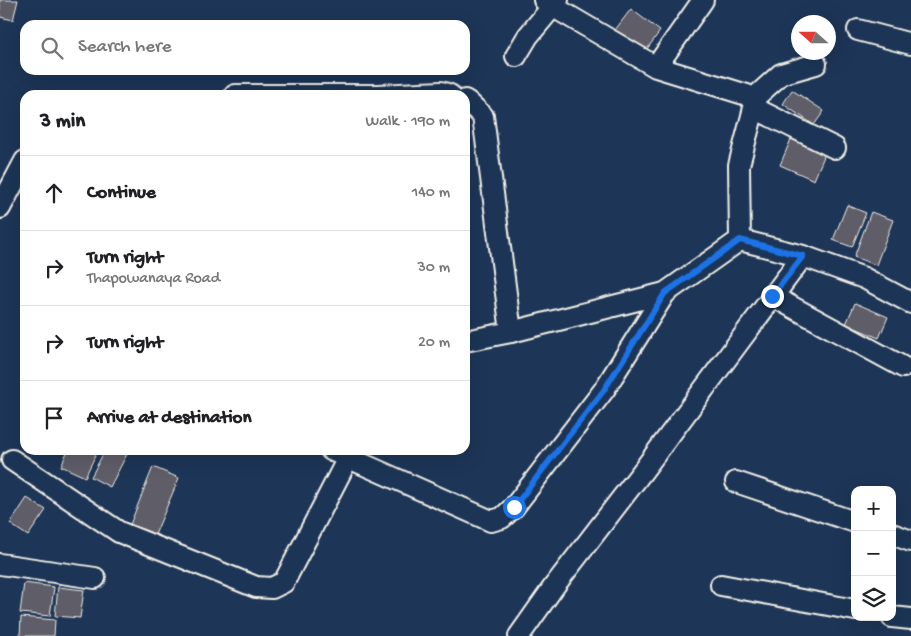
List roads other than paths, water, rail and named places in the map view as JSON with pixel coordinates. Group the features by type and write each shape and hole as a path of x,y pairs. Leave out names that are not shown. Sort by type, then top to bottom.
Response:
{"street":[{"path":"656,67 703,0"},
{"path":"516,56 551,2 656,67 747,95 753,104 835,148"},
{"path":"858,30 911,44"},
{"path":"740,240 739,166 753,104 781,74 816,64"},
{"path":"470,104 483,116 511,332"},
{"path":"0,208 20,170"},
{"path":"470,340 511,332 665,293 740,240 803,256 864,278 911,303"},
{"path":"519,636 555,585 803,256"},
{"path":"342,455 490,521 502,518 514,507 604,390 665,293"},
{"path":"772,296 903,367"},
{"path":"12,460 119,532 256,587 272,588 284,582 340,455"},
{"path":"736,482 851,521"},
{"path":"896,535 911,541"},
{"path":"0,564 95,578"},
{"path":"721,585 851,609"},
{"path":"896,617 911,619"}]}
